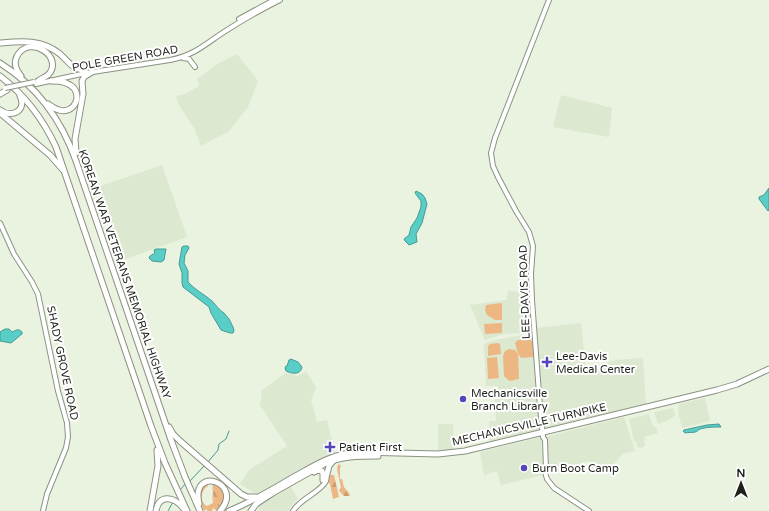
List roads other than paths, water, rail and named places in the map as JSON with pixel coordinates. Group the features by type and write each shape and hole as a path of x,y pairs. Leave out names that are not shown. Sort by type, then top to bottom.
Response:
{"highway":[{"path":"0,43 26,41 42,44 56,51 74,68 85,71"},
{"path":"26,83 17,71 15,62 21,51 30,47 42,49 49,55 52,61 50,72 36,82"},
{"name":"KOREAN WAR VETERANS MEMORIAL HIGHWAY","path":"0,63 26,83 52,112 64,131 76,160 174,450 189,487 201,511"},
{"path":"76,160 75,141 82,97 82,81 84,76 92,72"},
{"name":"KOREAN WAR VETERANS MEMORIAL HIGHWAY","path":"0,76 16,90 35,111 56,147 151,426 179,499 186,511"},
{"path":"42,100 61,111 69,110 76,103 77,94 72,86 64,82 51,81"},
{"path":"0,92 6,89"},
{"path":"0,110 10,114 19,110 22,101 16,90"},
{"path":"0,113 52,156 67,176"},
{"name":"MECHANICSVILLE TURNPIKE","path":"543,435 617,414 721,389 741,382 769,369"},
{"name":"MECHANICSVILLE TURNPIKE","path":"229,511 253,500 324,461 334,458 357,456 452,456 475,452 723,392 769,372"},
{"path":"159,405 173,434 241,494 247,497 255,497 282,484"},
{"path":"617,414 621,412 622,407"},
{"path":"150,511 159,460 151,426"},
{"path":"324,461 328,457 334,458 329,466 327,474"},
{"name":"MECHANICSVILLE TURNPIKE","path":"237,511 306,475 324,461"},
{"path":"306,475 320,470 323,473 323,480"},
{"path":"201,511 198,490 208,481 218,482 224,489 226,494 225,503 220,511"},
{"path":"251,511 258,502 276,491"},
{"path":"156,511 156,507 165,499 179,499"}],"main road":[{"name":"POLE GREEN ROAD","path":"36,82 51,81 174,57 191,51 231,24 274,0"},
{"name":"POLE GREEN ROAD","path":"6,89 85,71 179,58 197,51 228,29 280,0"},
{"name":"LEE-DAVIS ROAD","path":"549,0 493,143 492,160 498,177 518,216 529,232 533,243 531,274 532,300 543,435 544,468 547,479 554,488 589,511"},
{"path":"179,58 188,58 195,67"},
{"name":"SHADY GROVE ROAD","path":"0,223 14,254 30,278 37,292 58,391 68,428 67,444 50,485 43,511"},
{"name":"LEE-DAVIS ROAD","path":"543,435 545,440 545,470"},
{"path":"543,452 544,458 546,459"},
{"path":"293,511 299,504 324,485 327,474 324,461"},
{"path":"290,511 295,504 320,485 325,474 324,461"}],"water":[{"path":"769,188 768,211 759,197 764,195"},
{"path":"416,191 422,194 427,204 422,223 416,234 417,242 409,245 404,239 409,235 411,227 417,218 421,207 421,201 415,193"},
{"path":"188,246 189,248 185,255 184,263 188,271 188,282 212,301 224,313 233,327 233,333 221,330 209,307 183,287 182,273 179,264 182,247"},
{"path":"166,249 164,260 161,262 152,261 149,258 155,253 154,250"},
{"path":"5,329 9,329 12,332 18,330 22,332 22,334 11,343 0,341 0,332"},
{"path":"291,359 298,362 302,367 298,373 286,371 285,368"},
{"path":"719,424 721,427 700,429 696,432 685,433 683,431 707,425"}],"waterway":[{"path":"208,462 218,450 219,444 226,439 229,431"},
{"path":"190,481 204,466"},
{"path":"180,490 185,484"},
{"path":"168,511 173,502"}],"place":[{"name":"Lee-Davis Medical Center","path":"547,362"},
{"name":"Mechanicsville Branch Library","path":"463,399"},
{"name":"Patient First","path":"330,447"},
{"name":"Burn Boot Camp","path":"524,468"}]}
